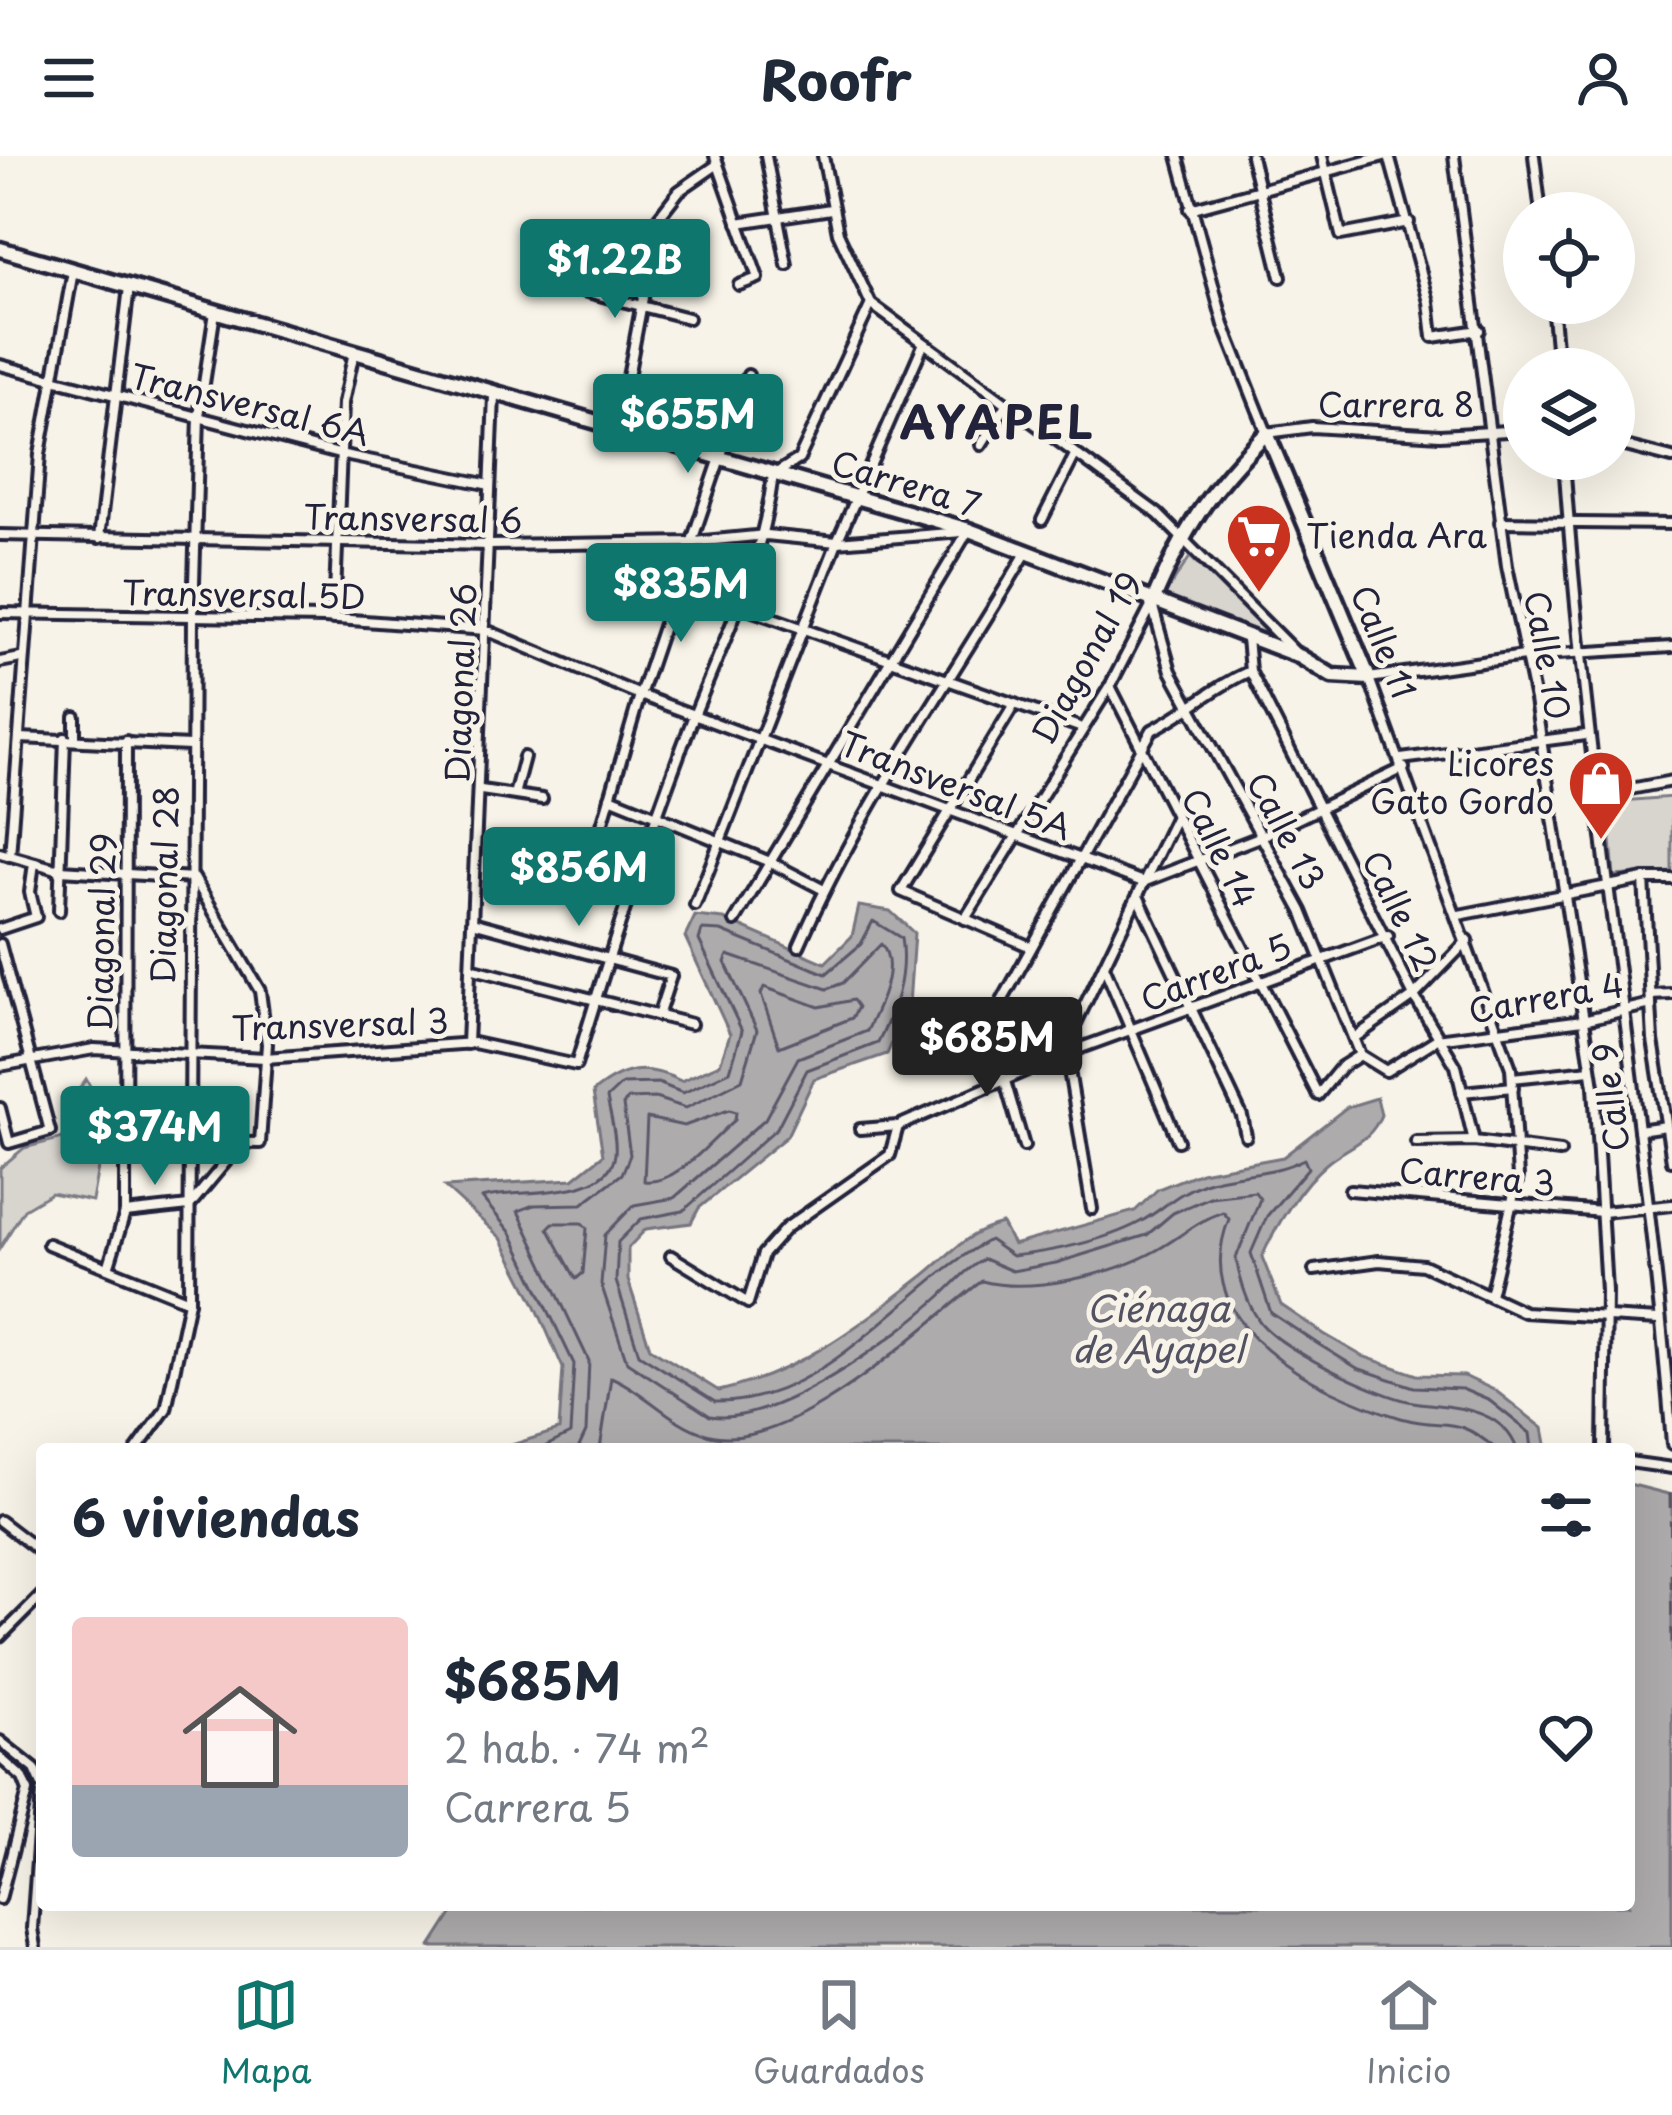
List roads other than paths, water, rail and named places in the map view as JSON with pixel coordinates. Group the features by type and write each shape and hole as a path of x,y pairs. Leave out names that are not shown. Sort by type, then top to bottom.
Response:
{"main road":[{"name":"Carrera 7","path":"0,248 618,432 861,496 1027,551 1153,604 1299,656 1332,676 1369,678"},
{"name":"Diagonal 19","path":"1153,604 1180,535 1219,480 1267,434"},
{"name":"Calle 11","path":"1267,434 1369,678"}],"street":[{"path":"766,156 788,266"},
{"path":"823,156 831,209 846,256 872,304 1180,535 1299,656"},
{"name":"Calle 11","path":"1178,156 1224,325 1267,434"},
{"path":"1251,156 1281,277"},
{"path":"1322,156 1341,235 1409,222"},
{"path":"1190,209 1387,156 1409,222 1433,337 1479,330"},
{"name":"Calle 10","path":"1454,156 1500,522 1591,1070 1606,1319 1604,1443"},
{"path":"1534,156 1538,192"},
{"path":"618,432 658,218 679,191 716,160 758,278 739,285"},
{"path":"738,223 831,209"},
{"path":"566,226 653,248"},
{"path":"73,271 32,532 21,658 20,738 5,854 60,870 194,878 260,992 266,1058 260,1144 126,1141"},
{"path":"99,538 129,286"},
{"path":"560,286 688,318"},
{"path":"596,997 656,816 743,605 766,536 773,475 799,459 872,304"},
{"name":"Diagonal 28","path":"141,1443 166,1409 189,1301 193,616 200,416 215,311"},
{"path":"695,905 838,542 923,344"},
{"path":"334,619 340,454 355,351"},
{"name":"Transversal 6A","path":"0,364 54,383 340,454 490,485"},
{"path":"579,904 640,695 748,375"},
{"name":"Diagonal 26","path":"467,1044 476,923 494,396"},
{"path":"981,445 1006,406"},
{"name":"Carrera 8","path":"1267,434 1312,427 1440,435 1503,430"},
{"path":"1635,448 1672,458"},
{"path":"1042,520 1075,455"},
{"name":"Calle 9","path":"1565,480 1586,735 1639,1130 1672,1444"},
{"path":"1500,522 1672,524"},
{"path":"735,921 969,530"},
{"name":"Transversal 6","path":"0,535 32,532 99,538 490,545 694,542 766,536 838,542 929,538 969,530"},
{"path":"591,544 680,585 1082,728"},
{"path":"800,946 882,782 952,678 1027,551"},
{"name":"Diagonal 19","path":"965,919 1110,686 1153,604"},
{"name":"Calle 13","path":"1153,604 1171,671 1322,957 1357,1036 1360,1055"},
{"name":"Transversal 5D","path":"0,613 334,619 486,630"},
{"name":"Transversal 5A","path":"486,630 694,716 1143,882"},
{"name":"Calle 12","path":"1247,638 1250,670 1388,936 1414,997 1456,1066 1474,1141"},
{"path":"1369,678 1524,656 1672,647"},
{"path":"0,662 21,658"},
{"path":"982,1039 1152,730 1192,709 1209,689 1250,670"},
{"name":"Calle 11","path":"1369,678 1502,1032 1513,1082 1517,1147 1512,1206 1490,1294"},
{"name":"Calle 14","path":"1110,686 1318,1095 1341,1067 1360,1055"},
{"path":"1014,705 955,810 901,891 1031,946"},
{"path":"59,911 75,717"},
{"path":"1143,882 1324,809 1402,764 1586,735"},
{"path":"20,738 190,746"},
{"name":"Diagonal 29","path":"109,1264 125,1213 127,741"},
{"path":"515,791 524,757"},
{"path":"1594,796 1672,781"},
{"path":"481,790 515,791 542,799"},
{"path":"610,797 770,862 824,890"},
{"path":"1092,1210 1065,1046 1177,815"},
{"path":"0,929 36,917 30,892 34,862"},
{"path":"1459,915 1644,879 1672,879"},
{"path":"1644,879 1651,1000 1672,1161"},
{"path":"1137,895 1193,1010 1246,1136"},
{"path":"476,923 671,976 658,1016"},
{"name":"Carrera 5","path":"860,1129 898,1126 1004,1078 1388,936"},
{"path":"1357,1036 1414,997 1468,940"},
{"path":"0,944 50,1131 9,1143 0,1108"},
{"path":"1104,965 1178,1141"},
{"path":"474,969 691,1024"},
{"name":"Carrera 4","path":"1360,1055 1386,1071 1437,1039 1583,1020 1672,994"},
{"name":"Transversal 3","path":"0,1066 32,1056 125,1048 266,1058 467,1044 576,1066 596,997"},
{"path":"914,1014 982,1039 1004,1078 1024,1146"},
{"path":"1462,1091 1591,1070"},
{"path":"671,1256 748,1304 763,1255 787,1228 890,1155 898,1126"},
{"path":"1639,1130 1666,1126"},
{"path":"1416,1142 1474,1141 1560,1152"},
{"path":"125,1213 189,1206 240,1145"},
{"name":"Carrera 3","path":"1350,1190 1602,1212 1672,1205"},
{"path":"48,1244 109,1264 189,1301"},
{"path":"1314,1270 1379,1261 1423,1265 1524,1312 1658,1320"},
{"path":"1635,1463 1672,1468"},
{"path":"0,1521 36,1548"},
{"path":"0,1637 36,1601"},
{"path":"0,1741 36,1772"},
{"path":"0,1758 23,1778 28,1791 0,1899"},
{"path":"35,1947 36,1872"}],"water":[{"name":"Ciénaga de Ayapel","path":"859,906 890,911 914,933 909,1005 887,1054 814,1079 787,1136 699,1208 691,1223 646,1229 628,1248 628,1280 650,1348 719,1391 748,1383 800,1361 849,1331 977,1233 1002,1224 1013,1245 1135,1211 1158,1189 1201,1172 1283,1157 1347,1107 1377,1098 1381,1115 1376,1124 1307,1183 1262,1257 1281,1305 1362,1356 1417,1375 1464,1376 1496,1391 1543,1428 1546,1443 518,1443 559,1430 563,1368 501,1238 445,1187 573,1179 603,1155 593,1092 625,1073 645,1070 681,1081 720,1064 730,1034 685,937 695,916 724,919 825,963 852,936"},
{"path":"1635,1486 1672,1495 1672,1947 431,1947 454,1911 1635,1911"}],"place":[{"name":"Tienda Ara","path":"1259,595"},
{"name":"Licores Gato Gordo","path":"1601,842"}],"district":[{"name":"AYAPEL","path":"998,423"}]}
